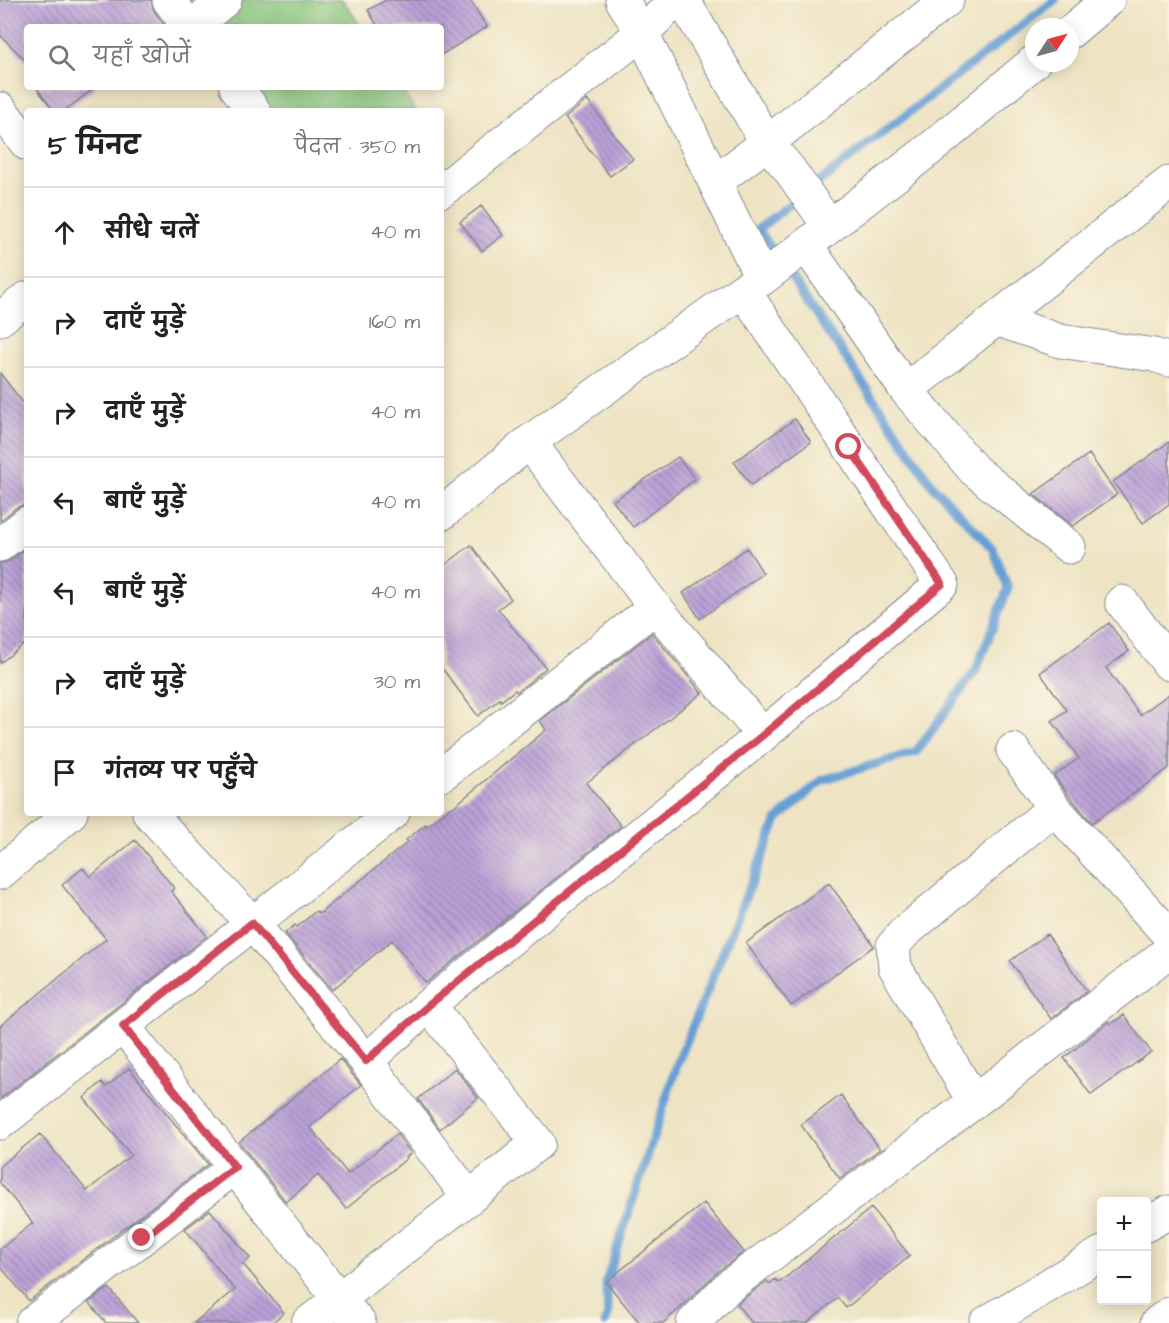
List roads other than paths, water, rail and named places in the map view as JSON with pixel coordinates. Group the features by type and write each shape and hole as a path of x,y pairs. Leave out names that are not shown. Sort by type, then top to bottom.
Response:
{"street":[{"path":"169,0 189,24"},
{"path":"195,24 225,0"},
{"path":"622,0 642,33 715,183 789,252 974,470 1069,547"},
{"path":"444,189 642,33 676,0"},
{"path":"366,1061 429,1005 763,735 942,584 789,252 789,169 768,143 683,0"},
{"path":"715,183 948,0"},
{"path":"1079,24 1108,0"},
{"path":"444,512 529,442 934,145 1025,69"},
{"path":"238,90 253,108"},
{"path":"0,109 24,140"},
{"path":"906,390 1169,183"},
{"path":"0,320 24,300"},
{"path":"996,319 1060,341 1154,355 1169,360"},
{"path":"529,442 655,607 763,735"},
{"path":"0,545 24,525"},
{"path":"1122,602 1169,664"},
{"path":"444,773 655,607"},
{"path":"1012,750 1054,808 1169,935"},
{"path":"974,1102 895,967 893,946 904,933 1054,808"},
{"path":"0,873 67,816"},
{"path":"152,816 252,923 366,1061 469,1198"},
{"path":"0,1123 389,816"},
{"path":"693,1323 728,1287 974,1102 1169,951"},
{"path":"308,1323 349,1311 469,1198 538,1143 429,1005"},
{"path":"123,1026 349,1311"},
{"path":"32,1323 235,1167"},
{"path":"1151,1222 1169,1212"},
{"path":"986,1323 1097,1255"},
{"path":"1157,1323 1169,1314"}],"waterway":[{"path":"605,1323 608,1315 606,1282 678,1062 777,820 822,780 916,752 976,670 1008,588 993,549 933,486 758,229 1055,0"}]}
